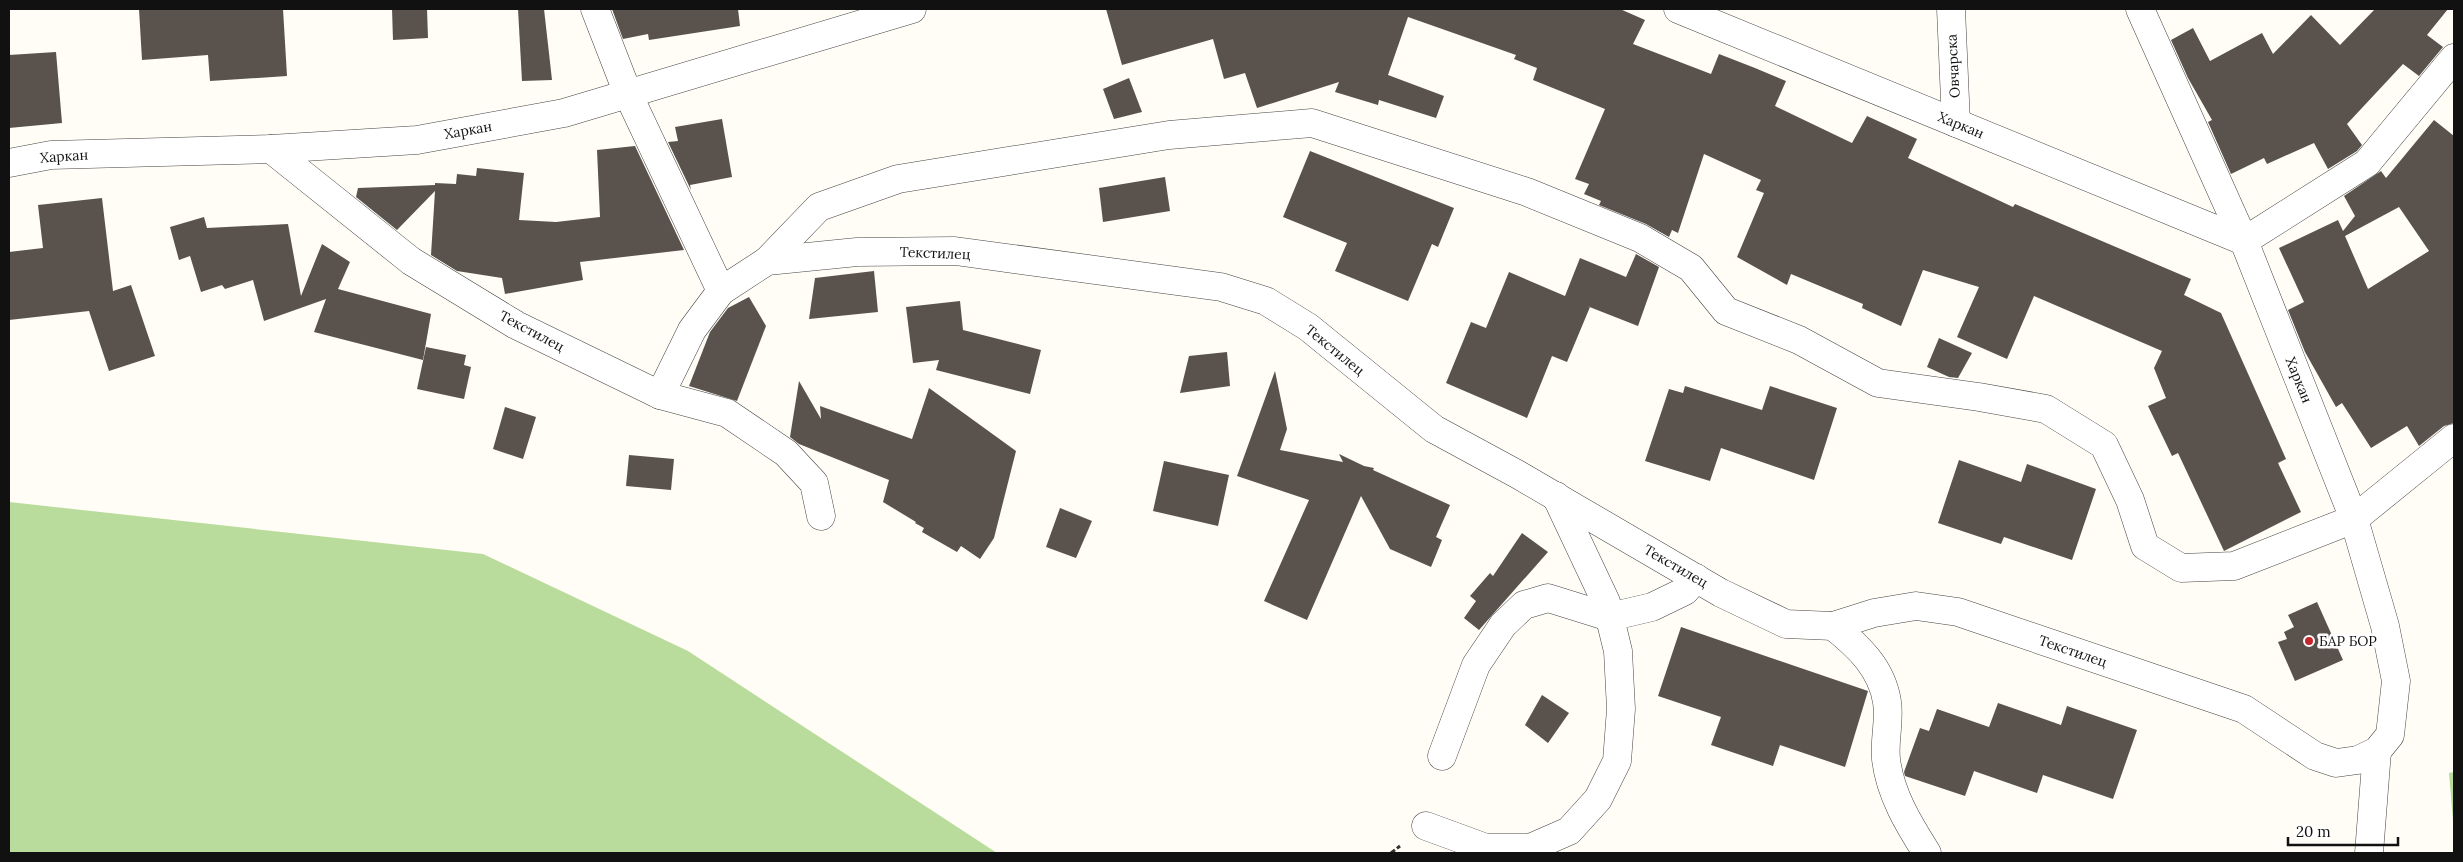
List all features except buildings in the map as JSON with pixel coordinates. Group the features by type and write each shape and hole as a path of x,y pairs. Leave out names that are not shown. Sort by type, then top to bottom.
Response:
{"street":[{"path":"594,9 628,94 721,291"},
{"name":"Харкан","path":"9,163 51,155 271,149 417,140 564,113 912,9"},
{"name":"Харкан","path":"1678,9 2244,241"},
{"name":"Овчарска","path":"1951,9 1956,123"},
{"name":"Харкан","path":"2140,9 2244,241 2354,519"},
{"path":"2244,241 2367,163 2454,58"},
{"name":"Текстилец","path":"271,149 412,261 516,325 660,395 692,330 721,291 767,261 819,207 898,179 1169,135 1312,123 1527,192 1640,238 1691,268 1726,311 1799,340 1878,383 1979,396 2046,408 2104,445 2130,500 2145,546 2181,568 2234,566 2354,519 2454,438"},
{"name":"Текстилец","path":"767,261 857,252 954,251 1222,287 1266,301 1308,326 1434,429 1556,496 1696,578 1786,624 1833,626 1874,613 1916,606 1958,612 2244,709 2316,756 2336,763 2358,760 2376,751"},
{"path":"660,395 727,413 786,452 814,483 821,516"},
{"path":"1426,826 1486,848 1530,848 1569,831 1598,799 1617,761 1621,709 1618,651 1610,616 1606,602 1556,496"},
{"path":"2354,519 2385,626 2396,681 2390,735 2376,751 2370,853"},
{"path":"1442,756 1476,665 1504,625 1524,605 1548,598 1610,616 1652,606 1685,591 1696,578"},
{"path":"1833,626 1860,648 1877,672 1888,702 1886,760 1894,792 1906,822 1927,853"}],"green space":[{"path":"9,502 483,554 688,651 997,853 9,853"},
{"path":"2454,772 2454,833 2449,773"}],"place":[{"name":"БАР БОР","path":"2309,641"}]}
